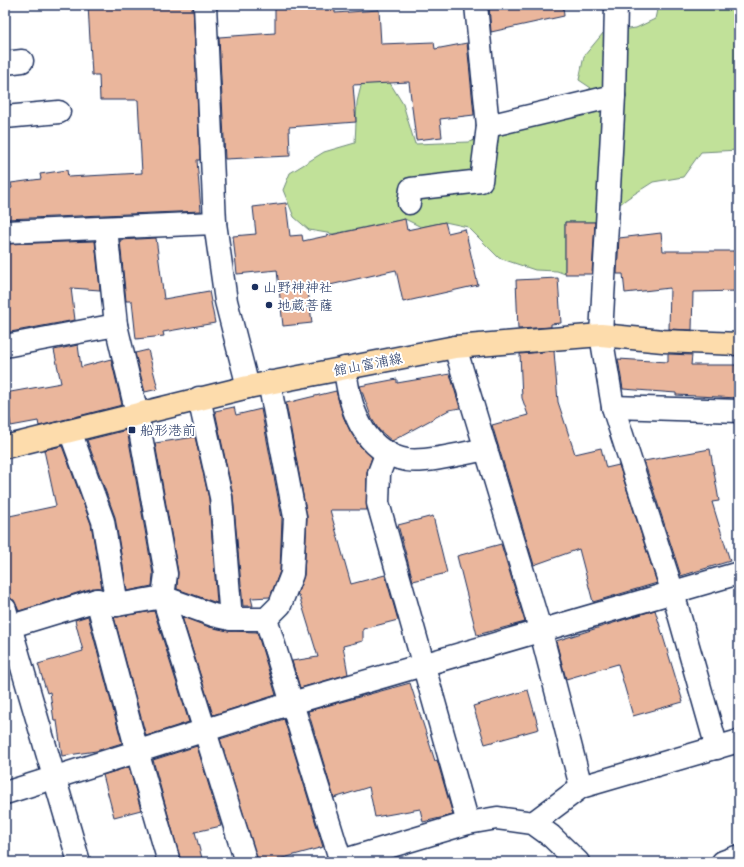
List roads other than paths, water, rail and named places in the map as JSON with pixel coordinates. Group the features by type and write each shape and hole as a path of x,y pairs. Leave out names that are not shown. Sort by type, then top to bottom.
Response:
{"main road":[{"name":"館山富浦線","path":"5,447 269,382 454,347 601,335 663,341 739,344"}],"street":[{"path":"205,5 215,223 226,301 248,387"},
{"path":"409,203 411,189 481,181 488,126 476,5"},
{"path":"616,5 614,96 601,335 613,407 673,594 717,748"},
{"path":"488,126 614,96"},
{"path":"5,116 60,112"},
{"path":"5,232 215,223"},
{"path":"106,228 116,325 137,414 166,574 163,597 246,862"},
{"path":"5,346 116,325"},
{"path":"454,347 541,632 581,787"},
{"path":"345,368 347,388 357,420 366,437 387,452 407,460 431,459 486,449"},
{"path":"79,862 7,621 107,603 163,597 213,615 231,618 266,618 280,605 292,574 295,517 269,382"},
{"path":"199,398 221,497 231,618"},
{"path":"613,407 739,411"},
{"path":"70,431 103,521 107,603 137,751 169,862"},
{"path":"387,452 379,473 378,503 468,823"},
{"path":"5,792 292,703 673,594 739,573"},
{"path":"266,618 340,862 468,823 497,818 533,823 551,836 578,862"},
{"path":"533,823 581,787 739,741"},
{"path":"723,862 739,856"}],"place":[{"name":"山野神神社","path":"255,287"},
{"name":"地蔵菩薩","path":"269,305"},
{"name":"船形港前","path":"132,430"}]}
